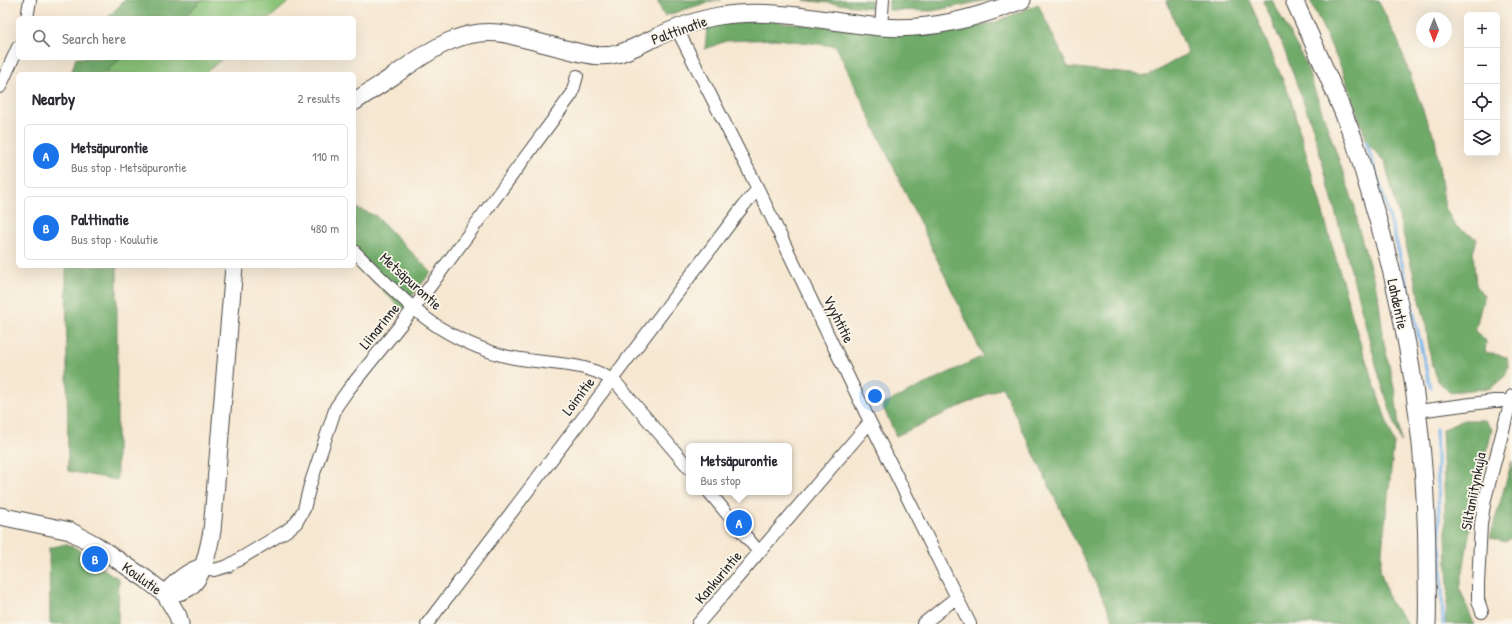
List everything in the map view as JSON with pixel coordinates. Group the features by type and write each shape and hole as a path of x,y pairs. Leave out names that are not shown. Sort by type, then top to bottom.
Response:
{"street":[{"path":"27,16 30,0"},
{"path":"881,27 883,0"},
{"name":"Palttinatie","path":"356,101 432,49 448,41 471,34 485,32 506,34 592,56 606,56 618,54 677,29 717,16 739,13 771,12 881,27 929,27 952,23 990,12 1022,0"},
{"name":"Lahdentie","path":"1294,0 1326,70 1354,140 1395,285 1418,411 1425,484 1427,529 1427,624"},
{"name":"Vyyhtitie","path":"677,29 758,189 870,422 970,624"},
{"path":"0,87 16,51"},
{"name":"Liinarinne","path":"202,567 214,570 228,566 286,531 296,523 304,509 310,485 336,407 414,308 572,94 577,76"},
{"name":"Loimitie","path":"427,624 611,378 744,205 758,189"},
{"name":"Metsäpurontie","path":"356,252 424,317 480,348 503,356 596,371 611,378 686,464"},
{"path":"165,594 178,580 193,570 202,567 207,556 212,531 234,268"},
{"name":"Siltaniitynkuja","path":"1418,411 1511,399 1485,499 1481,524 1478,600 1482,612"},
{"name":"Kankurintie","path":"698,624 870,422"},
{"path":"712,495 759,552"},
{"name":"Koulutie","path":"0,516 70,531 94,544 146,578 165,594 178,616 180,624"},
{"path":"923,624 957,597"}],"green space":[{"path":"125,0 201,0 187,16 109,16"},
{"path":"201,0 291,0 272,16 187,16"},
{"path":"657,0 722,0 712,1 664,16"},
{"path":"804,0 872,0 871,8"},
{"path":"889,0 988,0 932,11 889,10"},
{"path":"1166,0 1249,0 1290,97 1358,336 1394,443 1380,569 1389,600 1408,624 1115,624 1002,387 896,436 882,405 983,356 836,46 776,39 726,41 705,49 707,27 739,18 905,34 955,31 994,23 1038,4 1068,67 1148,76 1188,53"},
{"path":"1263,0 1272,0 1305,62 1355,207 1358,227 1378,294 1384,343 1395,392 1401,442 1380,379 1313,128 1284,49"},
{"path":"1310,0 1378,0 1398,41 1425,116 1435,138 1445,208 1455,226 1477,239 1473,253 1476,285 1484,296 1475,331 1486,341 1485,352 1507,357 1508,366 1505,376 1491,388 1449,392 1438,381 1431,360 1425,320 1385,162 1368,144 1343,72"},
{"path":"75,60 119,60 107,72 72,72"},
{"path":"119,60 221,60 206,72 107,72"},
{"path":"356,208 376,216 431,272 402,309 356,264"},
{"path":"66,268 117,268 117,480 68,471"},
{"path":"1464,420 1485,420 1492,429 1471,523 1460,589 1474,624 1445,624 1448,591 1442,430"},
{"path":"1512,461 1512,537 1506,542 1490,538"},
{"path":"66,544 78,549 93,562 119,579 118,624 50,624 49,548"}],"waterway":[{"path":"1366,142 1394,233 1430,387"},
{"path":"1436,430 1443,624"}],"place":[{"name":"Metsäpurontie","path":"739,523"},
{"name":"Palttinatie","path":"95,559"}]}
